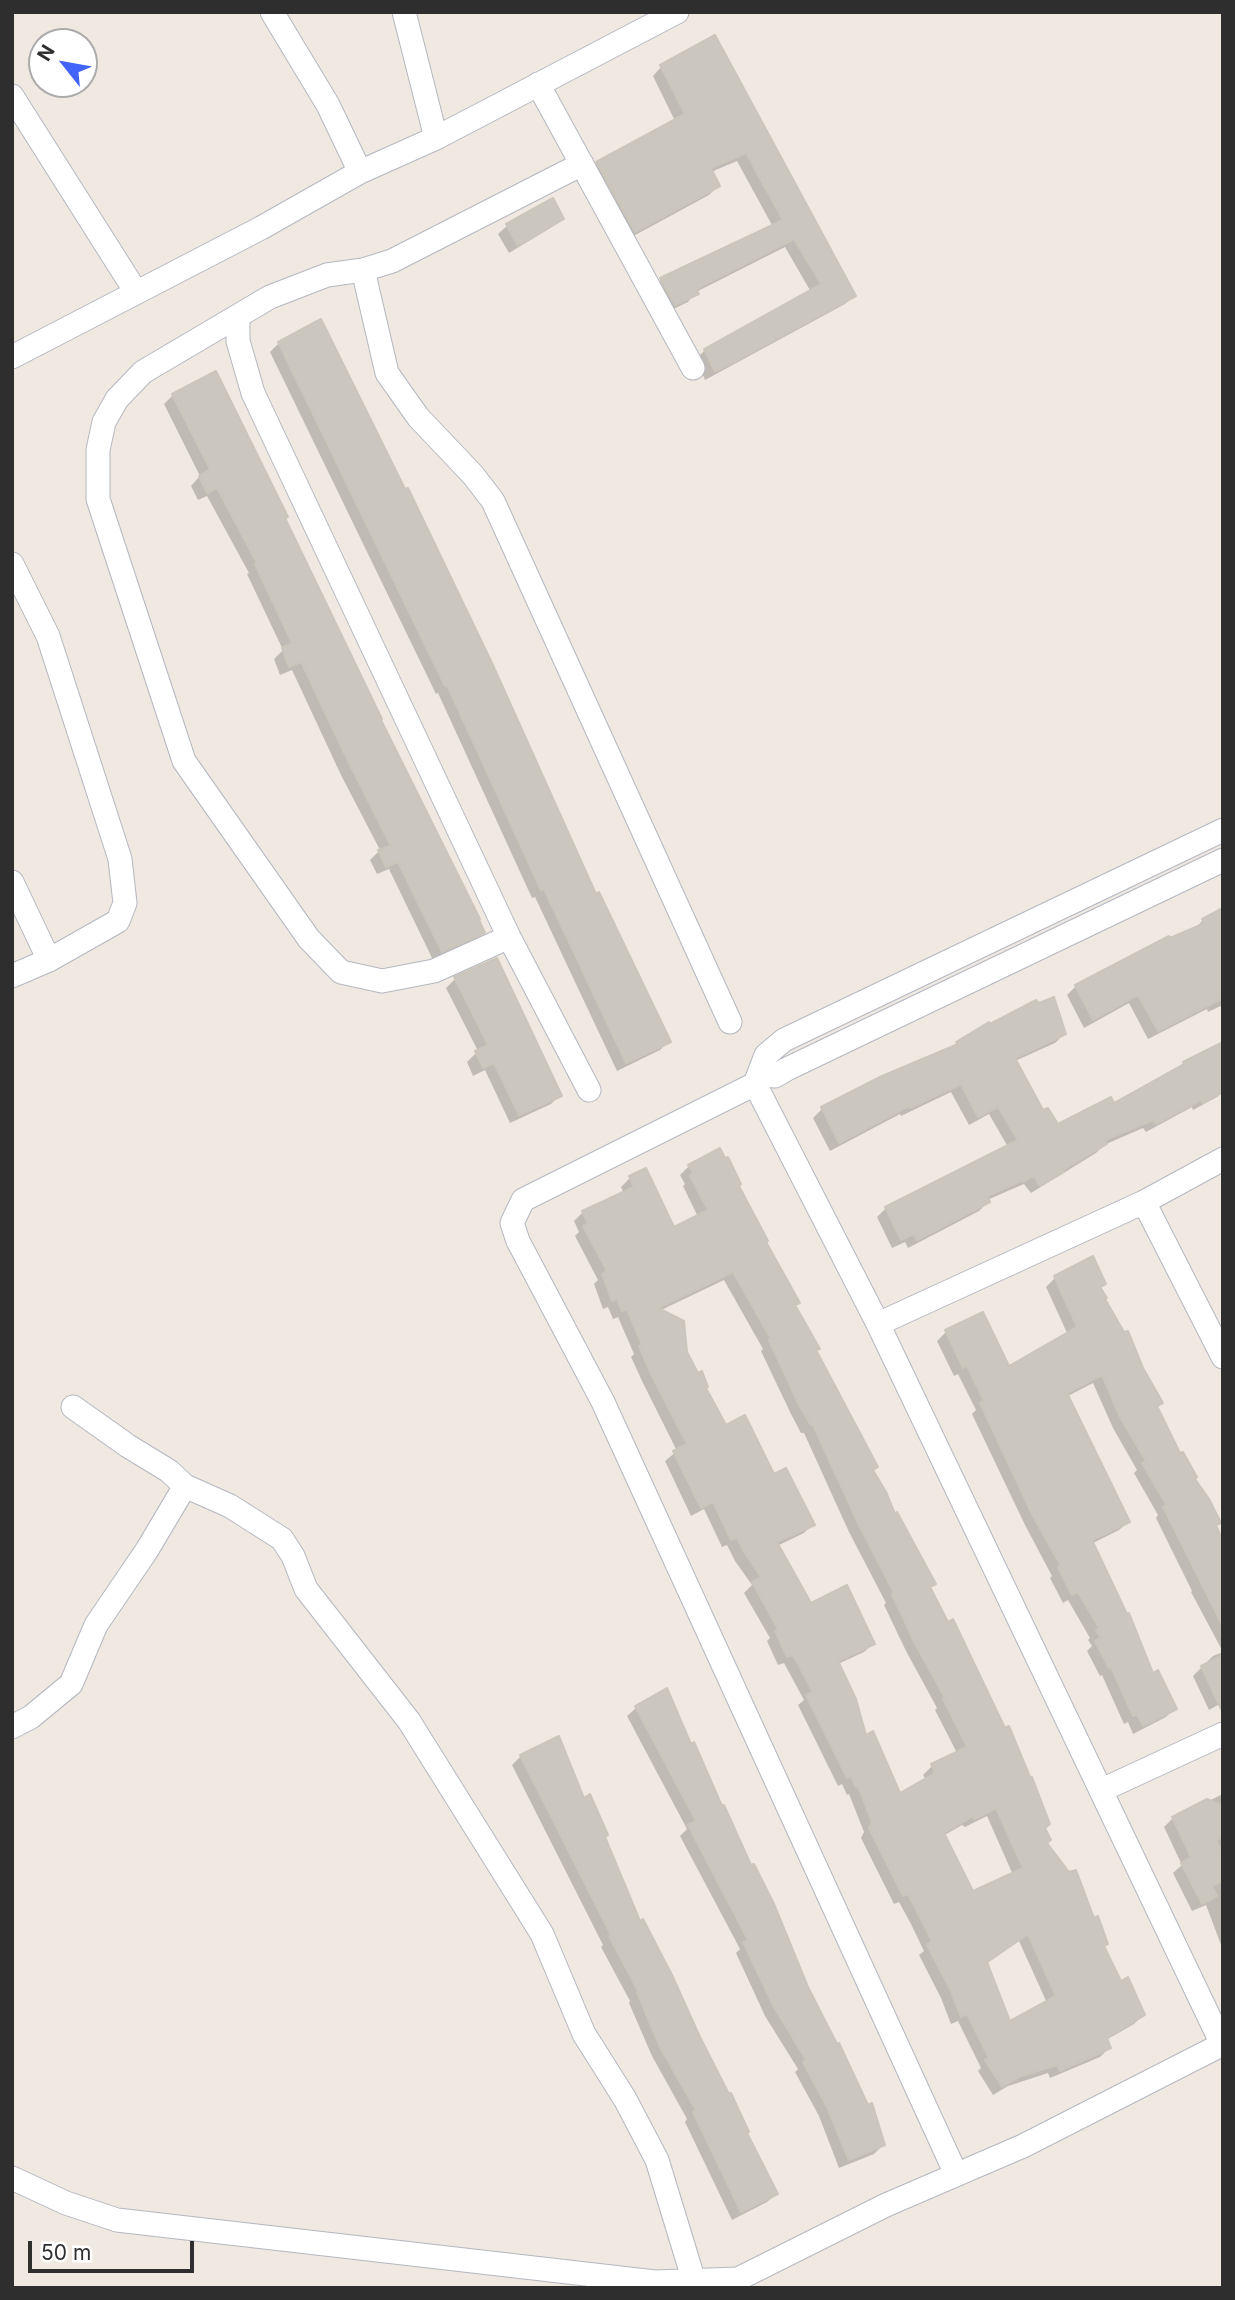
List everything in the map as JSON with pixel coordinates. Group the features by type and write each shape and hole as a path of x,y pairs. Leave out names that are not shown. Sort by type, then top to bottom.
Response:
{"street":[{"path":"272,12 328,105 360,172"},
{"path":"404,12 436,138"},
{"path":"12,357 261,228 360,172 436,138 677,12"},
{"path":"538,84 693,368"},
{"path":"12,96 136,292"},
{"path":"509,937 434,971 382,981 341,972 309,939 184,761 98,499 98,450 104,422 117,399 143,372 270,298 327,275 363,270 393,261 582,164"},
{"path":"363,270 387,373 418,416 493,500 730,1022"},
{"path":"238,316 237,341 253,393 509,937 589,1090"},
{"path":"12,564 48,636 120,859 125,903 118,921 49,960 12,976"},
{"path":"12,2178 66,2203 117,2220 655,2282 738,2279 886,2205 1023,2146 1223,2044 758,1079 766,1055 784,1040 1223,830"},
{"path":"956,2174 603,1402 518,1241 512,1223 523,1200 758,1079 775,1076 1223,860"},
{"path":"12,882 49,960"},
{"path":"878,1324 1144,1202 1223,1159"},
{"path":"1144,1202 1223,1357"},
{"path":"72,1407 186,1486 230,1506 282,1539 293,1556 306,1588 409,1721 542,1934 584,2034 625,2099 656,2160 694,2281"},
{"path":"12,1727 31,1717 71,1684 96,1625 186,1486"},
{"path":"1102,1790 1223,1734"}],"building":[{"path":"715,35 856,296 715,372 704,349 821,284 794,239 696,289 699,294 675,305 660,278 783,220 746,153 711,168 720,186 635,232 596,162 685,114 660,65"},
{"path":"553,198 564,219 518,246 506,224"},
{"path":"321,319 405,489 408,488 492,663 596,894 599,892 671,1042 626,1063 544,889 541,890 447,685 445,686 278,342"},
{"path":"216,371 288,517 285,518 381,720 480,919 485,933 442,952 398,862 386,867 378,850 391,846 301,662 289,667 282,648 292,643 255,564 257,563 217,488 207,493 199,476 210,469 172,394"},
{"path":"1223,908 1223,998 1158,1031 1138,995 1093,1020 1075,985 1169,936 1170,938 1205,923 1202,919"},
{"path":"497,958 562,1096 519,1115 494,1063 483,1068 475,1051 488,1045 454,977"},
{"path":"1054,997 1066,1034 1015,1058 1043,1110 1048,1108 1058,1124 1111,1097 1114,1103 1223,1042 1223,1092 1203,1103 1201,1100 1156,1124 1153,1120 1105,1140 1107,1144 1040,1186 1034,1176 1021,1181 987,1196 990,1202 917,1240 914,1234 901,1240 885,1207 1018,1140 998,1107 978,1117 961,1084 910,1108 909,1106 839,1143 821,1107 882,1076 958,1044 956,1042 989,1022 990,1024 1036,1000 1039,1003"},
{"path":"720,1148 725,1158 728,1157 741,1184 739,1186 768,1241 766,1242 800,1303 795,1305 820,1349 816,1350 878,1467 873,1470 936,1584 930,1587 948,1622 953,1619 1005,1728 1009,1726 1050,1824 1045,1828 1051,1840 1047,1843 1069,1872 1076,1870 1094,1918 1098,1916 1108,1944 1104,1946 1121,1981 1128,1977 1145,2015 1107,2038 1111,2048 1060,2071 1057,2065 1019,2077 1002,2087 985,2060 989,2058 967,2014 961,2017 927,1945 932,1941 908,1894 903,1896 869,1828 872,1822 858,1786 856,1787 851,1776 847,1778 806,1695 813,1692 793,1655 787,1657 775,1631 778,1629 752,1582 761,1577 737,1537 731,1540 713,1502 701,1508 673,1451 687,1444 651,1374 627,1309 622,1311 617,1299 612,1301 602,1274 607,1271 583,1226 588,1223 582,1211 634,1187 629,1176 646,1168 674,1227 708,1210 690,1176 693,1173 688,1165","holes":["733,1272 771,1339 769,1340 799,1405 813,1425 894,1593 892,1594 914,1642 945,1698 943,1699 967,1747 931,1764 935,1773 900,1793 873,1731 866,1735 856,1699 838,1661 875,1644 847,1585 811,1603 777,1542 815,1525 786,1468 774,1474 745,1415 726,1425 706,1388 708,1387 702,1371 698,1373 687,1352 684,1321 658,1308","996,1808 1023,1868 973,1891 944,1833 972,1817 975,1819","1028,1934 1056,1996 1010,2021 987,1962"]},
{"path":"1093,1256 1106,1284 1100,1287 1107,1298 1105,1299 1124,1332 1128,1331 1143,1368 1163,1403 1157,1406 1180,1453 1183,1452 1197,1477 1195,1479 1221,1523 1216,1525 1223,1542 1223,1627 1163,1507 1167,1506 1142,1463 1146,1461 1121,1419 1102,1375 1067,1393 1130,1522 1092,1540 1127,1614 1129,1613 1153,1673 1158,1670 1177,1709 1143,1726 1137,1715 1133,1716 1111,1667 1109,1668 1095,1641 1101,1638 1096,1630 1099,1628 1078,1592 1072,1595 1058,1567 1061,1566 1033,1516 980,1403 984,1401 967,1366 963,1368 945,1330 983,1312 1009,1366 1077,1327 1054,1276"},
{"path":"1223,1655 1223,1713 1201,1666"},
{"path":"667,1688 691,1744 694,1742 751,1865 754,1864 774,1904 808,1987 837,2044 839,2043 868,2105 872,2103 885,2145 849,2160 827,2107 803,2062 806,2060 774,2007 743,1942 748,1940 688,1825 696,1821 635,1706"},
{"path":"559,1736 584,1798 590,1794 608,1835 605,1837 640,1921 643,1919 672,1975 778,2194 741,2212 693,2112 696,2110 660,2047 638,1991 520,1755"},
{"path":"1207,1799 1223,1806 1223,1837 1216,1840 1223,1854 1223,1880 1212,1886 1217,1896 1202,1904 1181,1863 1191,1857 1172,1817"}]}
